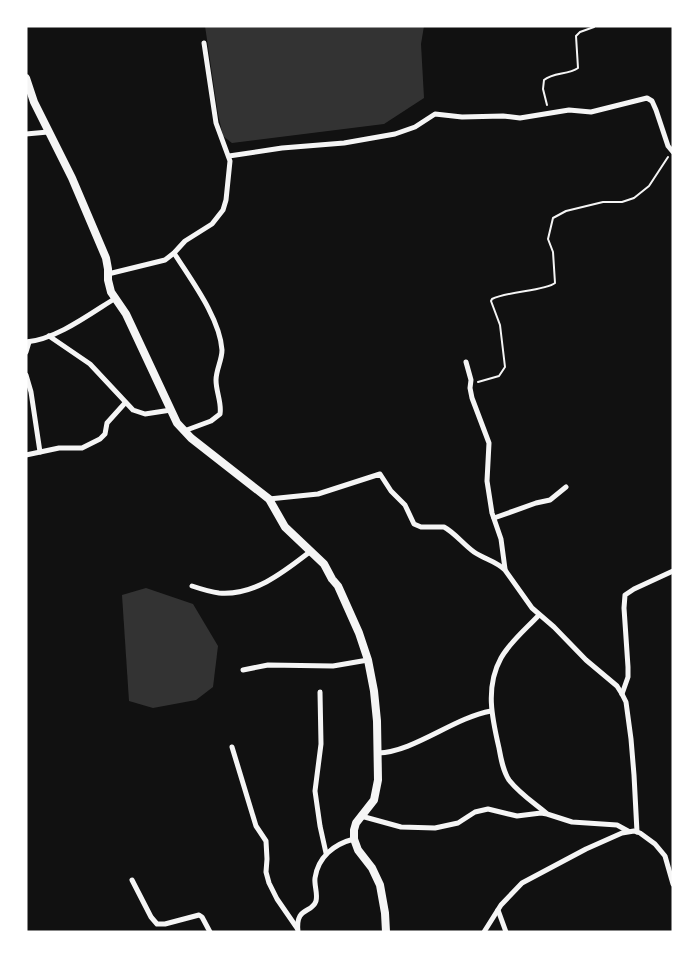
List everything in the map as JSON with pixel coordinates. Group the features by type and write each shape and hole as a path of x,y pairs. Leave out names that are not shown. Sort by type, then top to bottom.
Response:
{"street":[{"path":"108,274 165,260 185,241 212,224 223,210 229,179 229,156 216,123 204,43"},
{"path":"26,78 34,102 81,199 106,258 109,286 114,299 126,314 171,410 184,431 248,484 269,498 285,527 323,562 338,586 359,634 368,660 374,690 377,721 378,780 376,795 361,816 354,830 354,839 358,850 372,868 380,885 386,932"},
{"path":"229,156 282,148 344,143 395,134 415,128 435,114 462,118 503,116 520,118 574,110 591,112 647,98 652,101 666,142 672,152"},
{"path":"26,134 48,132"},
{"path":"174,253 210,314 222,348 222,356 216,378 220,414 211,420 184,431"},
{"path":"26,352 28,342 49,336 114,299"},
{"path":"49,336 90,364 133,410 138,413 153,413 171,410"},
{"path":"466,362 472,398 489,443 487,481 494,518 501,538 505,570"},
{"path":"26,375 31,392 40,452"},
{"path":"26,455 59,448 82,448 100,439 105,434 108,422 125,403"},
{"path":"269,498 318,494 380,474 391,491 405,505 414,524 421,527 444,526 475,553 500,565 539,616 617,686 622,694 626,702 631,739 637,832"},
{"path":"494,518 526,506 550,500 566,487"},
{"path":"192,586 221,593 245,590 268,581 311,551"},
{"path":"622,694 628,677 625,595 673,571"},
{"path":"539,616 510,644 502,656 493,684 491,711 502,762 508,779 547,814"},
{"path":"243,670 268,665 333,666 368,660"},
{"path":"320,692 321,744 316,791 320,826 326,853"},
{"path":"378,753 398,749 457,722 491,711"},
{"path":"232,747 256,826 266,841 266,872 269,883 277,899 298,930"},
{"path":"361,816 387,824 420,829 458,823 481,810 488,809 516,816 541,813 572,822 617,825 648,838 661,850 668,865 673,884"},
{"path":"484,932 514,889 522,883 586,849 628,831"},
{"path":"298,930 300,914 314,905 316,900 315,878 326,853 337,844 354,839"},
{"path":"132,880 150,917 157,924 165,924 199,915 210,932"},
{"path":"498,910 506,932"}],"path":[{"path":"547,113 548,107 543,89 544,80 548,76 571,72 578,68 576,36 580,32 594,27"},
{"path":"470,383 499,376 505,367 500,325 491,301 492,299 551,286 555,282 553,252 548,239 553,218 566,211 603,202 622,202 639,195 658,175 672,152"}],"shaded area":[{"path":"205,26 424,26 421,44 424,98 384,124 232,143 223,136"},
{"path":"146,588 193,604 218,646 213,687 196,700 153,708 129,701 122,595"}]}
